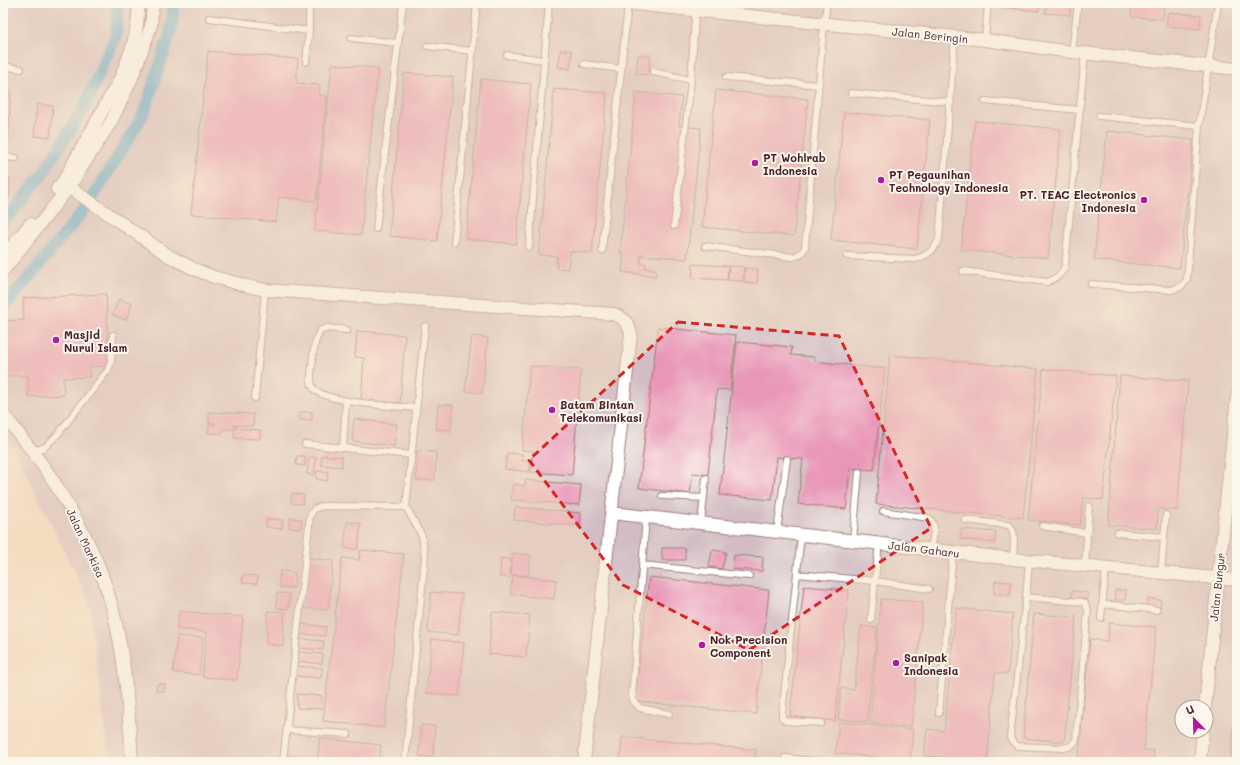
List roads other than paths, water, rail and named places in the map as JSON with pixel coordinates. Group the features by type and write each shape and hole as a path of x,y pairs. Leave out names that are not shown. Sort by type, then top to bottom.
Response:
{"street":[{"path":"3,257 63,182 121,77 133,45 139,3"},
{"path":"3,271 69,187 111,122 129,84 151,26 153,3"},
{"name":"Jalan Beringin","path":"623,3 696,6 824,23 985,40 1072,52 1237,69"},
{"path":"69,187 169,256 194,269 243,286 265,290 605,313 620,316 630,327 631,334 584,762"},
{"name":"Jalan Bungur","path":"1206,699 1237,396"},
{"name":"Jalan Markisa","path":"3,414 54,481 77,521 97,562 111,603 123,663 132,762"},
{"name":"Jalan Gaharu","path":"612,513 1029,561 1237,580"},
{"path":"1200,762 1202,739"}],"lane":[{"path":"306,62 309,31 309,3"},
{"path":"376,229 403,3"},
{"path":"454,242 477,3"},
{"path":"529,248 549,3"},
{"path":"705,246 792,257 804,250 827,3"},
{"path":"985,40 988,3"},
{"path":"1072,52 1078,3"},
{"path":"1091,284 1172,290 1181,287 1185,283 1187,278 1199,126 1210,66 1218,3"},
{"path":"602,251 628,4"},
{"path":"674,226 691,80 696,6"},
{"path":"209,18 309,31"},
{"path":"847,256 915,260 930,253 936,246 939,239 956,37"},
{"path":"351,38 398,43"},
{"path":"427,46 473,51"},
{"path":"963,271 1047,282 1053,280 1062,272 1065,266 1079,110 1086,53"},
{"path":"507,55 544,60"},
{"path":"584,64 621,69"},
{"path":"3,66 21,69"},
{"path":"653,72 691,80"},
{"path":"726,77 819,85"},
{"path":"851,92 951,102"},
{"path":"985,101 1079,110"},
{"path":"1099,116 1199,126"},
{"path":"3,157 16,158"},
{"path":"255,398 265,290"},
{"path":"405,762 425,557 422,536 406,507 425,326"},
{"path":"347,330 328,328 321,330 316,336 312,356 311,381 313,388 319,393 346,401 416,408"},
{"path":"31,450 45,447 54,438 104,376 111,362 113,335"},
{"path":"343,448 346,401"},
{"path":"305,444 411,455"},
{"path":"777,532 787,458"},
{"path":"853,540 859,472"},
{"path":"701,524 706,478"},
{"path":"662,496 704,498"},
{"path":"283,762 310,516 314,509 322,506 406,507"},
{"path":"1085,566 1089,506"},
{"path":"883,511 929,518 933,521 934,525 931,549"},
{"path":"1161,573 1166,515"},
{"path":"646,517 632,696 634,702 640,708 669,714"},
{"path":"965,520 1011,526 1014,532 1012,559"},
{"path":"1042,526 1088,532"},
{"path":"1118,533 1164,537"},
{"path":"801,535 782,718 786,721 821,723"},
{"path":"871,620 880,543"},
{"path":"940,713 953,552"},
{"path":"1026,597 1082,602 1086,605 1088,610 1076,740 1071,746 1064,748 1018,746 1010,738 1029,561"},
{"path":"642,565 749,576"},
{"path":"1101,618 1106,568"},
{"path":"797,574 875,581 929,589"},
{"path":"1103,604 1156,610"},
{"path":"287,730 348,734"},
{"path":"785,758 823,762"}],"waterway":[{"path":"3,223 42,175 84,108 116,35 118,3"},
{"path":"92,199 144,113 171,31 174,3"},
{"path":"3,309 89,204"}],"place":[{"name":"PT Wohlrab Indonesia","path":"755,163"},
{"name":"PT Pegaunihan Technology Indonesia","path":"881,180"},
{"name":"PT. TEAC Electronics Indonesia","path":"1144,200"},
{"name":"Masjid Nurul Islam","path":"56,340"},
{"name":"Batam Bintan Telekomunikasi","path":"552,410"},
{"name":"Nok Precision Component","path":"702,645"},
{"name":"Sanipak Indonesia","path":"896,663"}]}
